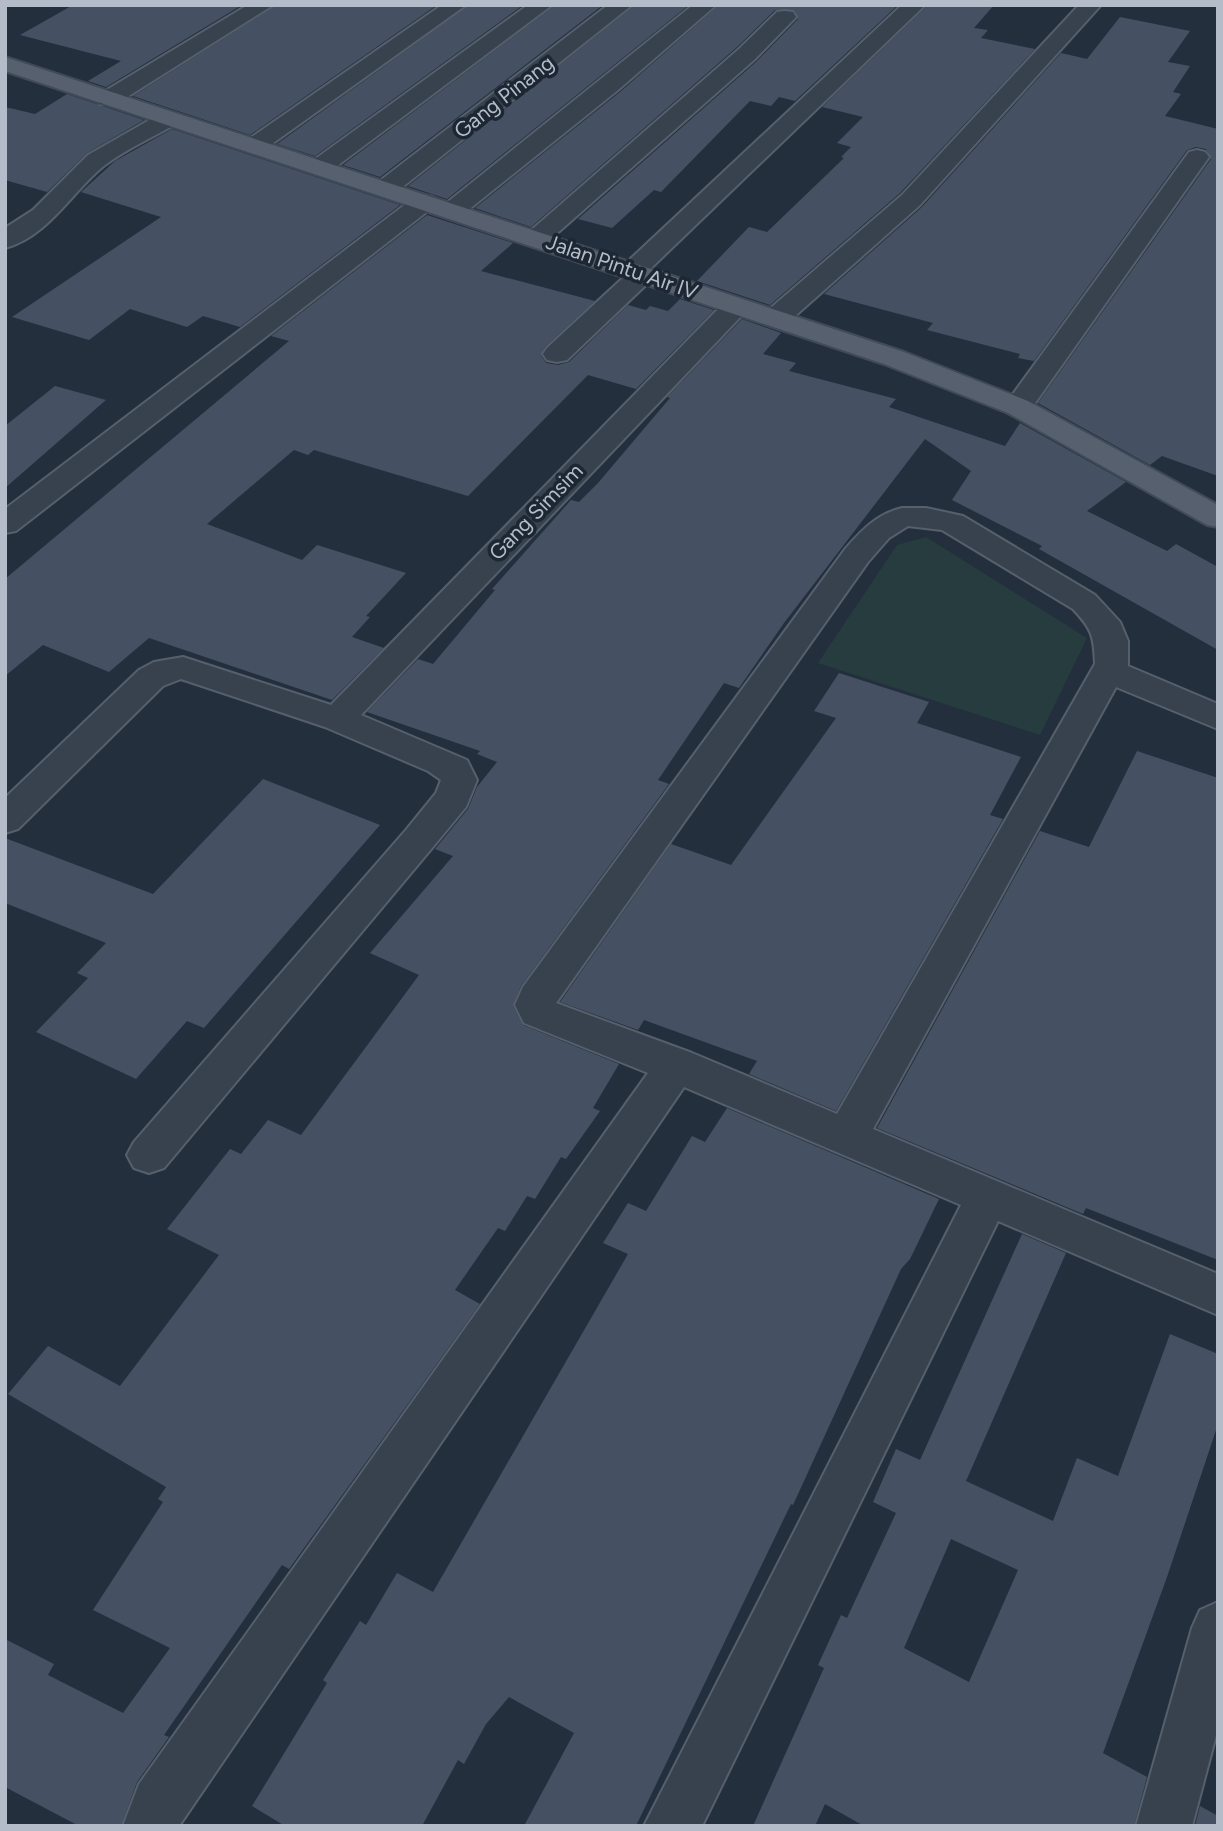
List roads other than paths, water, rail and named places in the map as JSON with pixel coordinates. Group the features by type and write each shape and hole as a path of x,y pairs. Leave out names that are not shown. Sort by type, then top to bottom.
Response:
{"main road":[{"name":"Jalan Pintu Air IV","path":"8,68 386,188 894,358 1018,407 1218,518"}],"street":[{"path":"108,99 263,5"},
{"path":"254,146 456,5"},
{"path":"320,167 542,5"},
{"name":"Gang Pinang","path":"386,188 622,5"},
{"path":"453,210 610,86 706,5"},
{"path":"557,355 637,273 915,5"},
{"path":"776,318 911,200 1091,5"},
{"path":"537,238 785,17"},
{"path":"5,240 58,201 97,160 167,119"},
{"path":"1018,407 1197,157"},
{"path":"5,524 424,202"},
{"name":"Gang Simsim","path":"337,719 736,306"},
{"path":"846,1138 1110,671 1111,641 1104,622 1084,602 952,523 926,517 901,517 877,531 856,555 537,998 535,1005 538,1012 677,1065 846,1138 986,1198 1218,1295"},
{"path":"5,820 151,678 166,670 195,670 337,719 454,769 459,780 453,798 149,1155"},
{"path":"1110,671 1218,717"},
{"path":"151,1826 159,1804 677,1065"},
{"path":"672,1826 986,1198"},
{"path":"1164,1826 1218,1628"}]}
